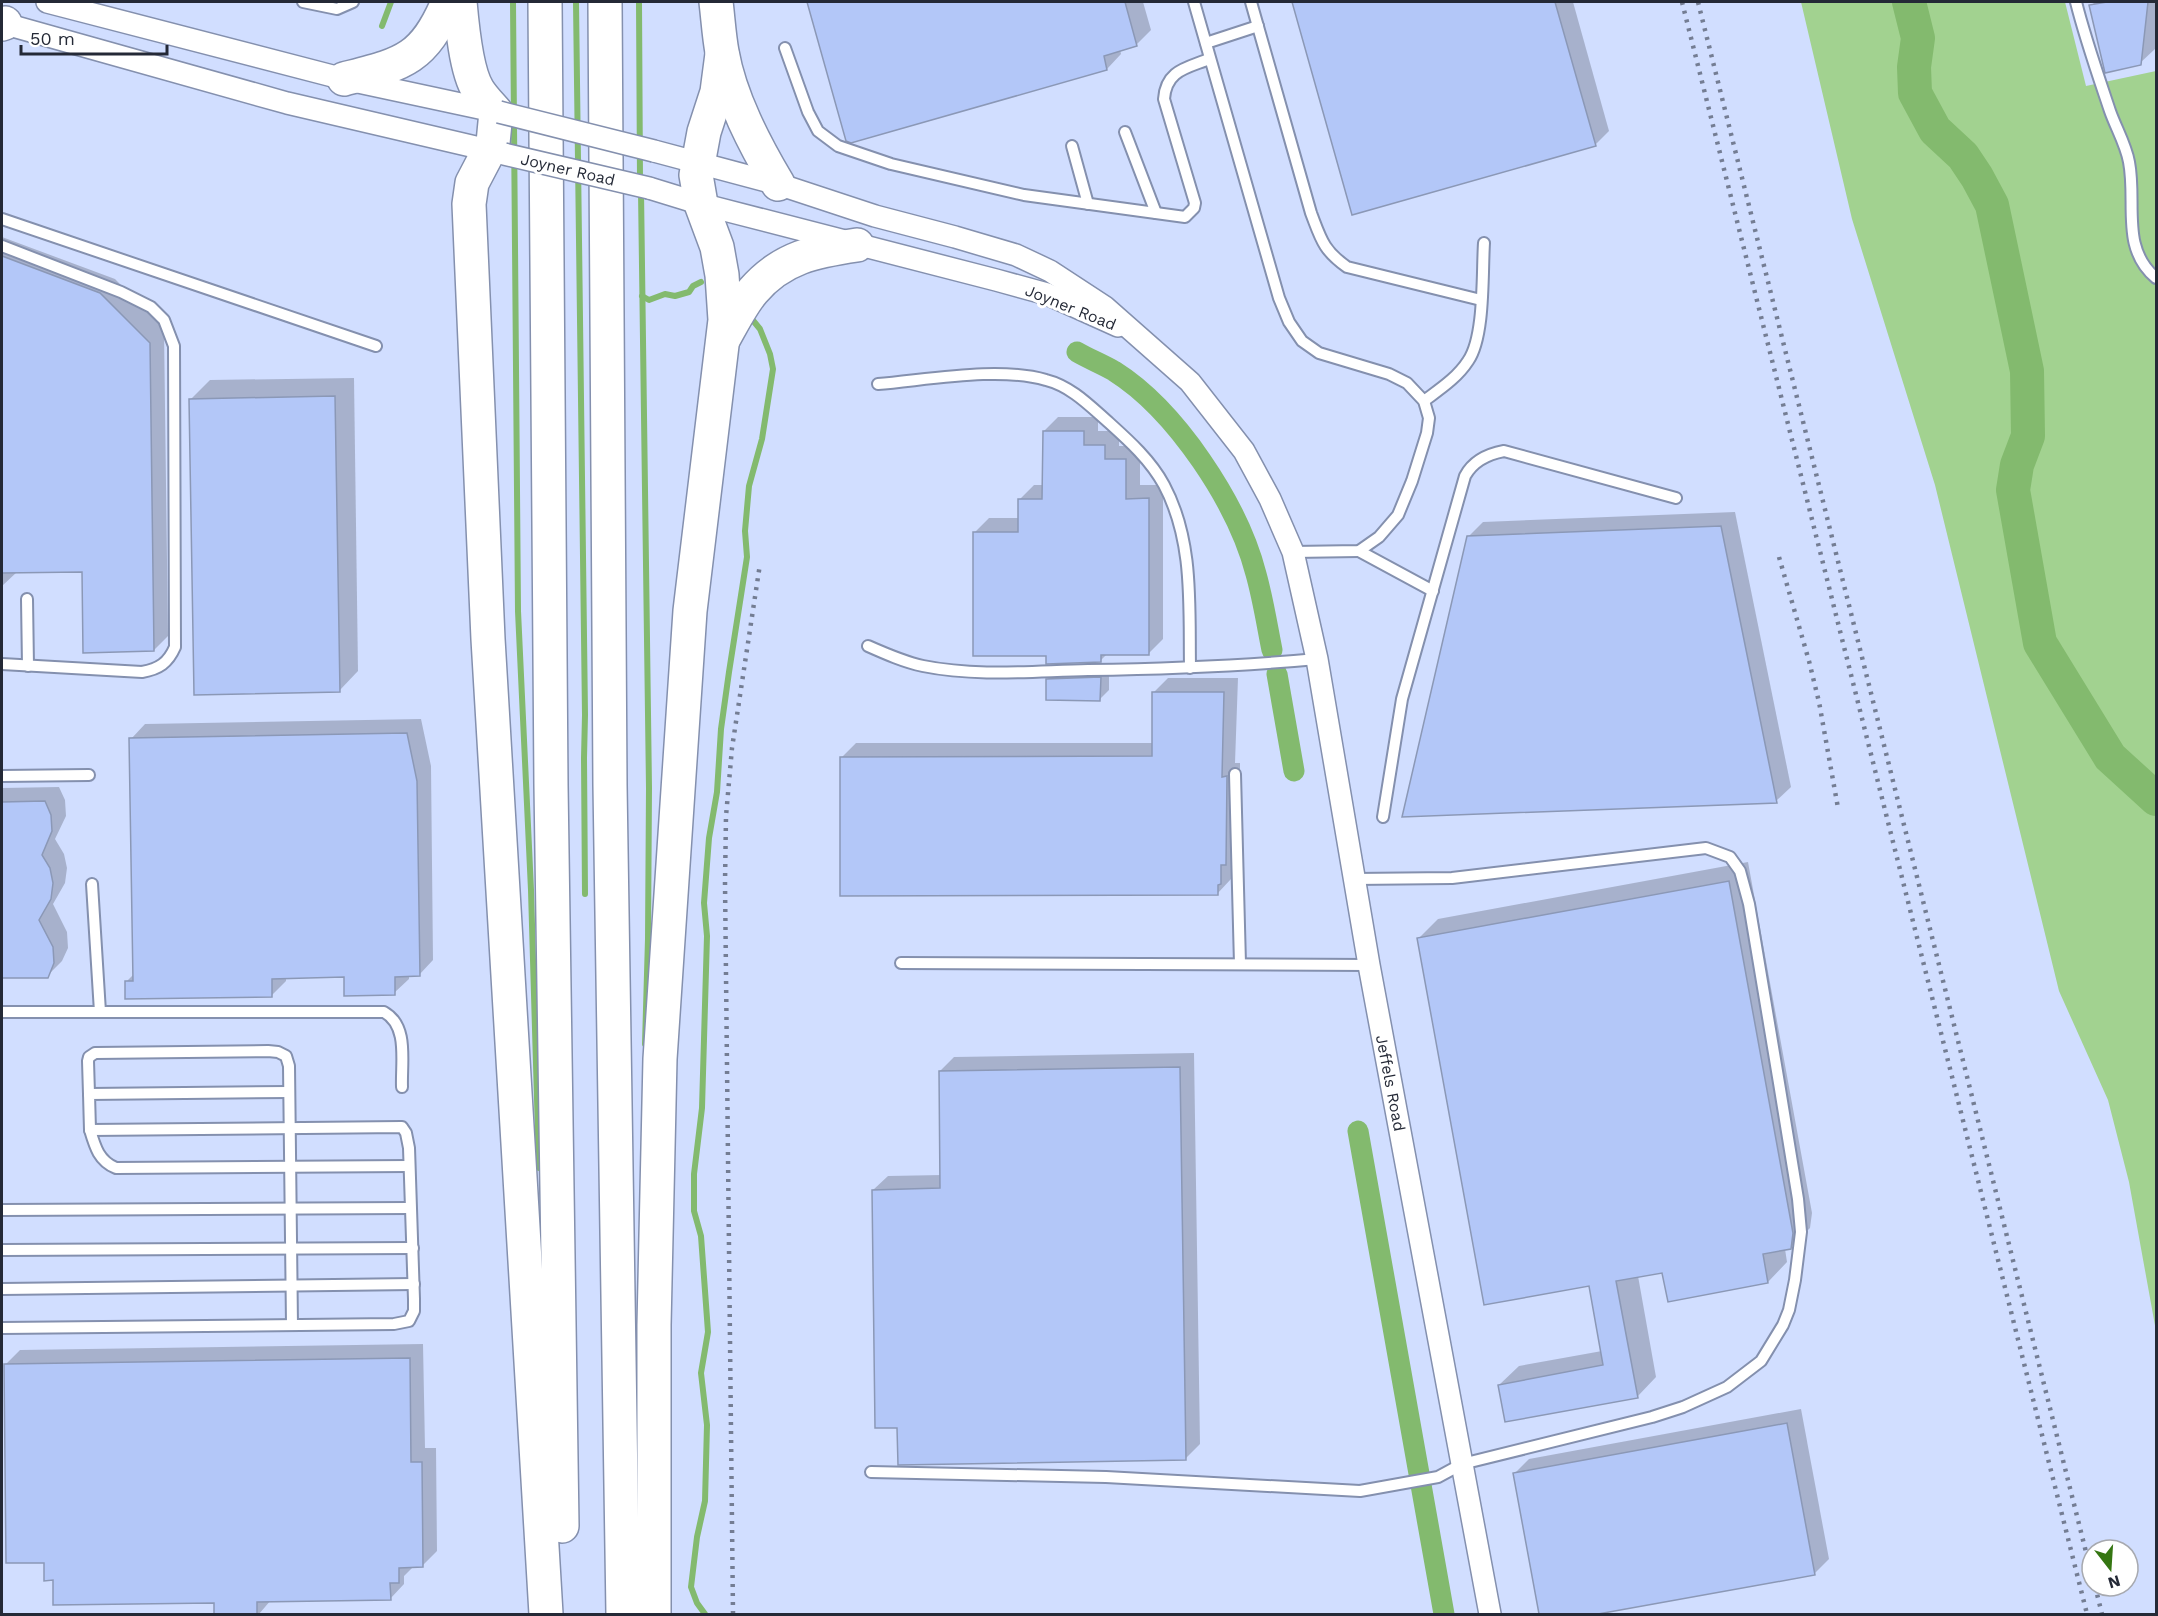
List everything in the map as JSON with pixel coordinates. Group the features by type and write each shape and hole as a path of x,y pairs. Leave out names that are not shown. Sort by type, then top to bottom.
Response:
{"highway":[{"path":"344,79 401,62 420,49 440,21 448,2"},
{"path":"460,2 474,82 477,89 497,112 497,152 472,183 469,204 489,650 546,1614"},
{"path":"545,2 551,773 563,1614"},
{"path":"605,2 610,773 623,1614"},
{"path":"716,2 722,54 745,123 778,184"},
{"path":"654,1614 654,1325 660,1059 690,610 724,338 722,275 717,247 697,189 697,161 717,92 722,54"},
{"path":"724,338 753,291 771,273 789,262 816,251 857,245"}],"street":[{"name":"Joyner Road","path":"47,2 344,79 497,112 697,161 778,184 874,216 1016,255 1050,271 1105,307 1190,382 1244,451 1270,499 1293,552"},
{"name":"Joyner Road","path":"3,23 287,103 649,188 701,204 1047,294 1098,319 1130,330"},
{"name":"Jeffels Road","path":"1293,552 1317,659 1369,965 1490,1614"}],"lane":[{"path":"303,2 337,9 353,2"},
{"path":"1194,2 1279,298 1288,322 1302,341 1319,354 1389,374 1407,383 1424,401 1429,418 1427,433 1412,481 1398,515 1379,537 1359,551"},
{"path":"1251,2 1311,213 1324,246 1332,256 1347,267 1480,300"},
{"path":"2076,2 2129,161 2132,238 2146,269 2157,278"},
{"path":"1206,43 1258,26"},
{"path":"785,48 808,112 818,131 838,146 891,164 1024,195 1185,217 1194,208 1194,198 1164,99 1164,88 1177,72 1209,59"},
{"path":"1125,132 1156,213"},
{"path":"1072,146 1088,204"},
{"path":"2,219 376,346"},
{"path":"1424,401 1456,375 1470,359 1478,333 1484,243"},
{"path":"2,246 121,292 151,307 164,320 174,346 175,647 170,658 153,670 142,672 2,664"},
{"path":"878,384 983,375 1021,375 1047,380 1071,390 1134,445 1163,484 1180,525 1188,569 1190,668"},
{"path":"1383,817 1402,699 1465,476 1470,467 1491,453 1504,451 1676,498"},
{"path":"1293,552 1359,551 1433,591"},
{"path":"27,599 28,666"},
{"path":"868,646 892,657 923,666 1000,672 1190,668 1317,659"},
{"path":"1235,774 1240,964"},
{"path":"2,776 89,775"},
{"path":"871,1472 1106,1477 1360,1491 1438,1477 1462,1464 1652,1417 1683,1407 1727,1387 1761,1360 1783,1325 1789,1310 1801,1232 1798,1199 1749,904 1740,871 1730,857 1706,848 1452,878 1354,879"},
{"path":"92,884 100,1012"},
{"path":"901,963 1369,965"},
{"path":"2,1012 384,1012 391,1016 400,1030 402,1087"},
{"path":"292,1325 292,1165 289,1066 285,1056 278,1052 95,1053 89,1057 90,1130 97,1152 104,1162 116,1168 292,1165 409,1166"},
{"path":"89,1095 289,1092"},
{"path":"2,1328 405,1323 409,1321 414,1311 409,1166 406,1133 402,1127 90,1130"},
{"path":"2,1210 410,1208"},
{"path":"2,1250 413,1248"},
{"path":"2,1289 414,1284"}],"green space":[{"path":"1801,2 2065,2 2086,86 2156,71 2156,1331 2129,1182 2108,1100 2059,991 1935,485 1852,219"}],"building":[{"path":"807,2 1125,2 1137,46 1104,56 1107,70 851,143 846,141"},
{"path":"1292,2 1555,2 1596,146 1352,215"},
{"path":"2107,2 2148,2 2141,65 2105,73 2089,5"},
{"path":"2,256 100,293 150,343 154,651 83,653 82,572 2,573"},
{"path":"335,396 340,692 194,695 189,399"},
{"path":"1043,431 1084,431 1084,445 1105,445 1105,459 1126,459 1126,499 1149,498 1149,655 1101,655 1101,662 1046,664 1046,656 973,656 973,532 1018,532 1018,499 1042,499"},
{"path":"1721,526 1777,803 1402,817 1467,536"},
{"path":"1101,677 1100,701 1046,700 1046,679"},
{"path":"1152,692 1224,692 1222,777 1227,776 1226,865 1221,865 1221,884 1218,885 1218,895 840,896 840,757 1152,756"},
{"path":"407,733 417,781 420,976 395,977 395,995 344,996 344,977 272,979 272,997 125,999 125,981 133,981 129,738"},
{"path":"45,801 51,815 52,831 42,855 50,868 53,883 51,899 39,920 53,947 54,963 48,978 2,978 2,802"},
{"path":"1729,881 1793,1233 1791,1249 1763,1254 1768,1283 1668,1302 1662,1273 1616,1281 1638,1398 1505,1422 1498,1385 1603,1365 1589,1286 1484,1305 1417,938"},
{"path":"1180,1067 1186,1460 898,1465 897,1428 875,1428 872,1190 940,1188 939,1071"},
{"path":"410,1358 411,1462 422,1462 423,1567 399,1568 399,1583 390,1583 391,1600 257,1602 257,1614 214,1614 214,1603 53,1605 53,1580 44,1581 44,1563 6,1563 4,1364"},
{"path":"1787,1423 1815,1575 1598,1614 1539,1614 1513,1473"}],"waterway":[{"path":"382,26 391,2"},
{"path":"513,2 518,611 531,890 539,1168"},
{"path":"576,2 585,715 585,894"},
{"path":"639,2 640,181"},
{"path":"1909,2 1918,38 1914,67 1915,93 1935,130 1963,156 1992,205 2027,371 2028,436 2017,465 2013,490 2040,643 2110,757 2156,799"},
{"path":"641,191 649,788 645,1044"},
{"path":"642,296 649,300 665,294 675,296 689,292 693,286 701,282"},
{"path":"705,1614 697,1603 691,1587 697,1537 705,1501 707,1425 701,1373 708,1332 701,1236 694,1211 694,1174 702,1108 707,936 704,903 709,838 717,792 721,729 747,557 745,531 749,486 762,439 773,369 760,329 751,318"},
{"path":"1077,352 1114,371 1160,409 1220,489 1247,547 1263,602 1272,650"},
{"path":"1277,674 1294,771"},
{"path":"1358,1131 1444,1614"}],"railway":[{"path":"1682,2 2087,1614"},
{"path":"1698,2 2082,1538"},
{"path":"1779,557 1819,702 1838,808"},
{"path":"733,1614 726,816 732,748 760,564"},
{"path":"2098,1598 2102,1614"}]}
